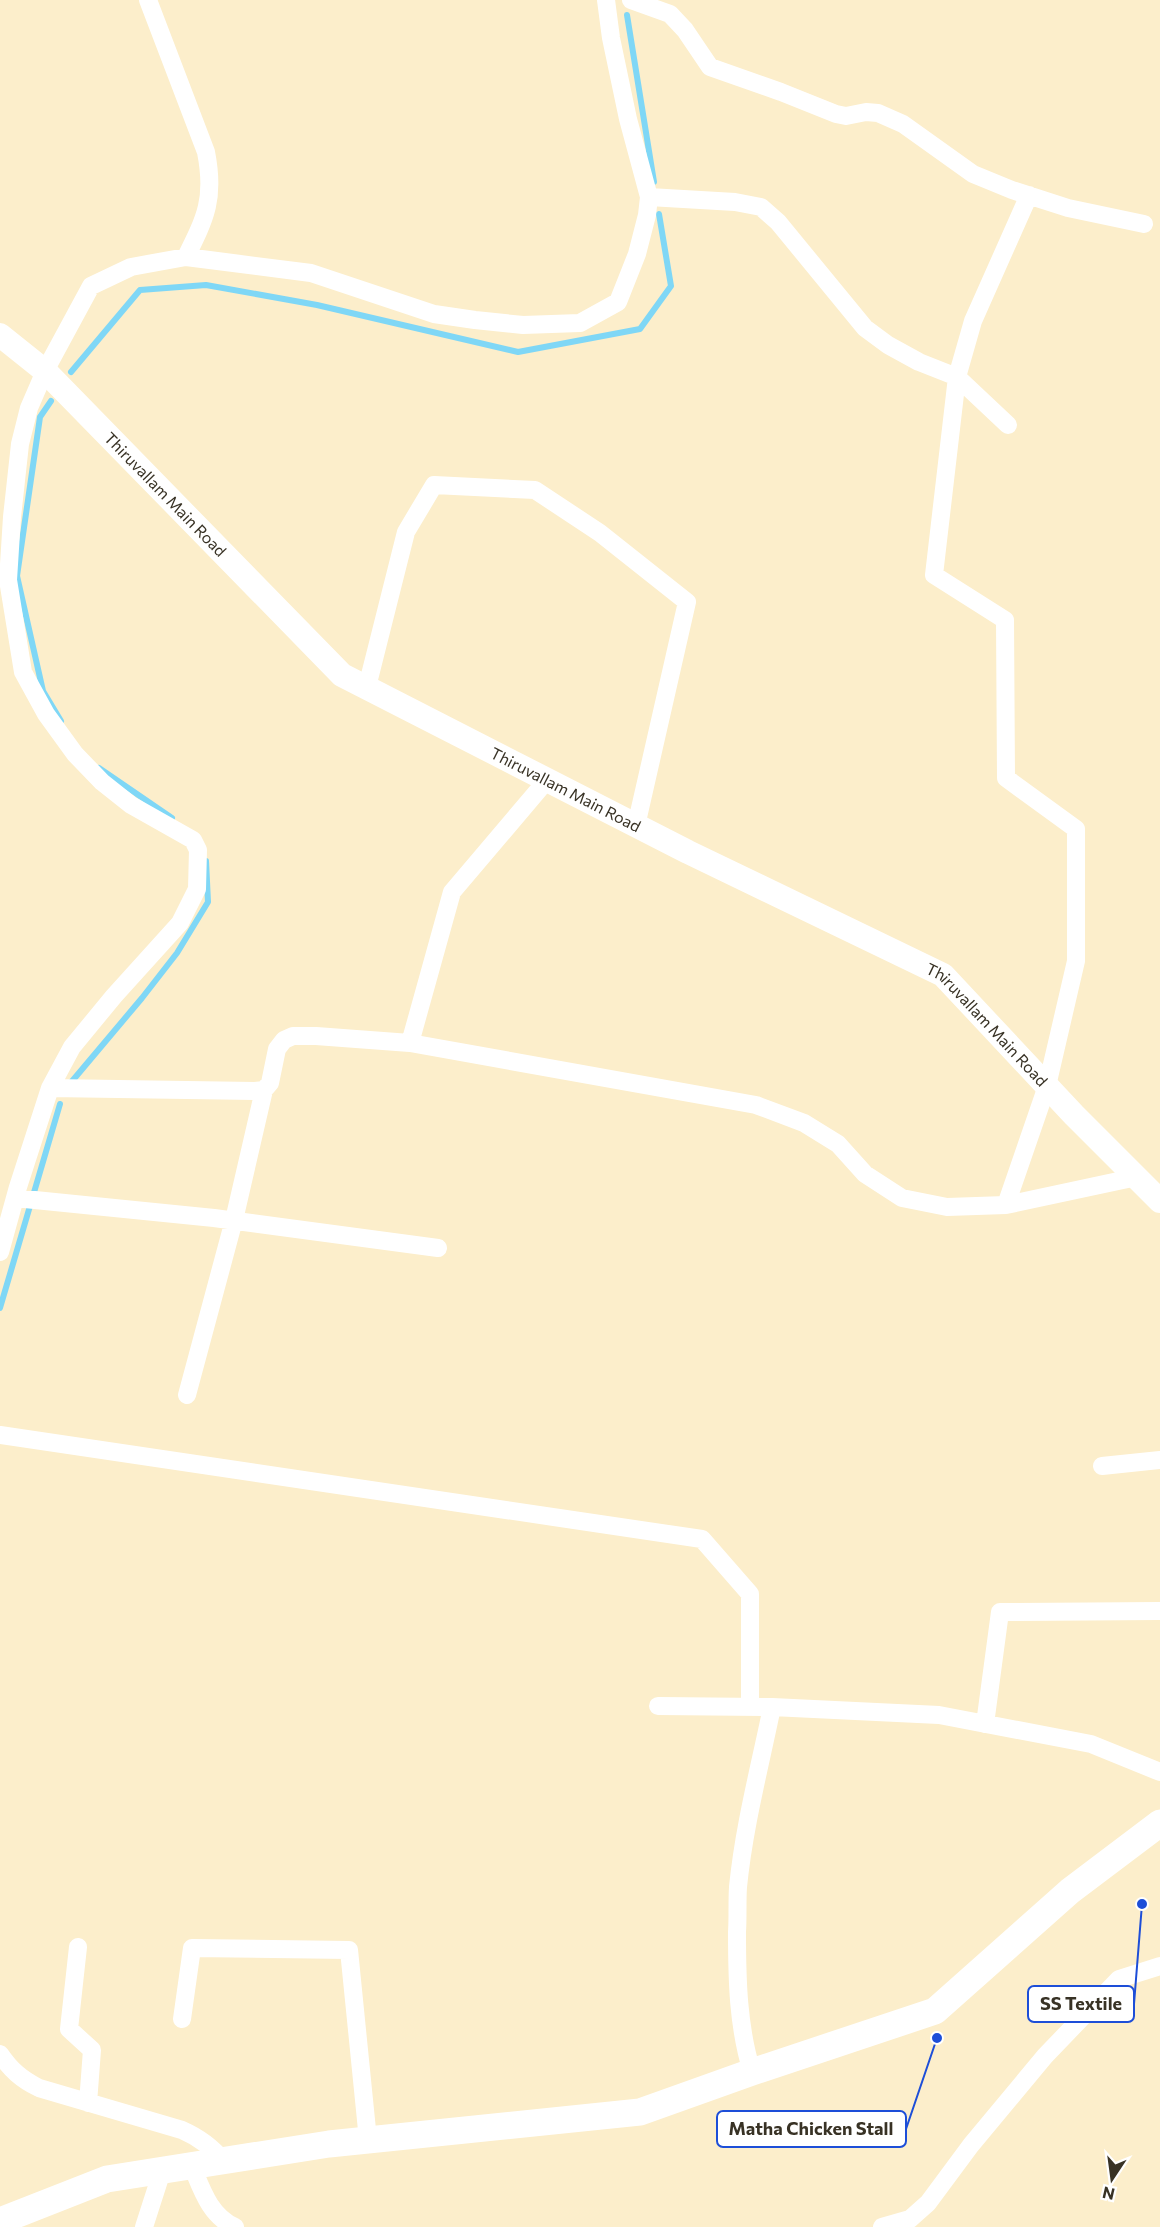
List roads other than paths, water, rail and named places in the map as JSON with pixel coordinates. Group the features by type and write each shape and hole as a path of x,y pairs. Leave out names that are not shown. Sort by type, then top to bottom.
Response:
{"main road":[{"path":"0,2222 107,2179 368,2140 640,2112 752,2072 935,2012 1070,1891 1160,1822"}],"street":[{"path":"148,0 206,152 210,173 210,190 205,219 186,257"},
{"path":"0,1252 50,1088 72,1047 114,996 180,923 196,889 198,850 193,840 131,805 102,782 75,754 46,714 23,672 8,580 12,517 20,444 29,408 45,371 91,286 131,267 186,257 311,273 434,314 523,325 580,323 618,302 637,254 649,197 626,107 611,38 606,0"},
{"path":"631,0 670,14 685,30 710,67 836,114 846,116 866,112 878,113 903,124 973,174 1068,208 1144,224"},
{"path":"1006,1205 1047,1086 1076,961 1076,829 1006,778 1005,620 934,575 957,377 973,321 1029,195"},
{"path":"649,197 735,202 761,207 778,222 865,328 898,351 957,377 1008,425"},
{"name":"Thiruvallam Main Road","path":"0,335 45,371 342,675 636,826 943,975 1047,1086 1160,1201"},
{"path":"367,687 406,532 434,485 535,490 600,533 687,602 636,826"},
{"path":"410,1042 452,892 547,780"},
{"path":"187,1395 234,1220 264,1090 270,1083 277,1049 284,1040 293,1036 410,1042 756,1105 804,1123 838,1144 865,1174 902,1198 947,1207 1006,1205 1137,1177"},
{"path":"50,1088 264,1090"},
{"path":"15,1198 234,1220 438,1248"},
{"path":"0,1435 702,1539 750,1594 750,1707"},
{"path":"1102,1466 1160,1460"},
{"path":"985,1724 1000,1612 1160,1611"},
{"path":"658,1706 772,1707 939,1715 1090,1744 1160,1772"},
{"path":"752,2072 740,2022 737,1964 738,1887 748,1822 772,1707"},
{"path":"78,1947 69,2029 92,2050 88,2103"},
{"path":"182,2019 192,1948 349,1950 368,2140"},
{"path":"882,2227 910,2223 1045,2056 1119,1979 1160,1966"},
{"path":"0,2054 10,2070 22,2080 39,2088 190,2133 209,2145 224,2161"},
{"path":"192,2166 208,2203 225,2223 235,2227"},
{"path":"144,2227 162,2171"}],"waterway":[{"path":"627,15 654,182"},
{"path":"71,372 140,290 206,285 317,305 518,352 640,329 671,286 659,214"},
{"path":"51,401 40,417 17,576 43,691 61,721"},
{"path":"99,768 172,818"},
{"path":"68,1086 177,953 208,902 206,861"},
{"path":"0,1308 60,1104"}],"place":[{"name":"SS Textile","path":"1142,1904"},
{"name":"Matha Chicken Stall","path":"937,2038"}]}
